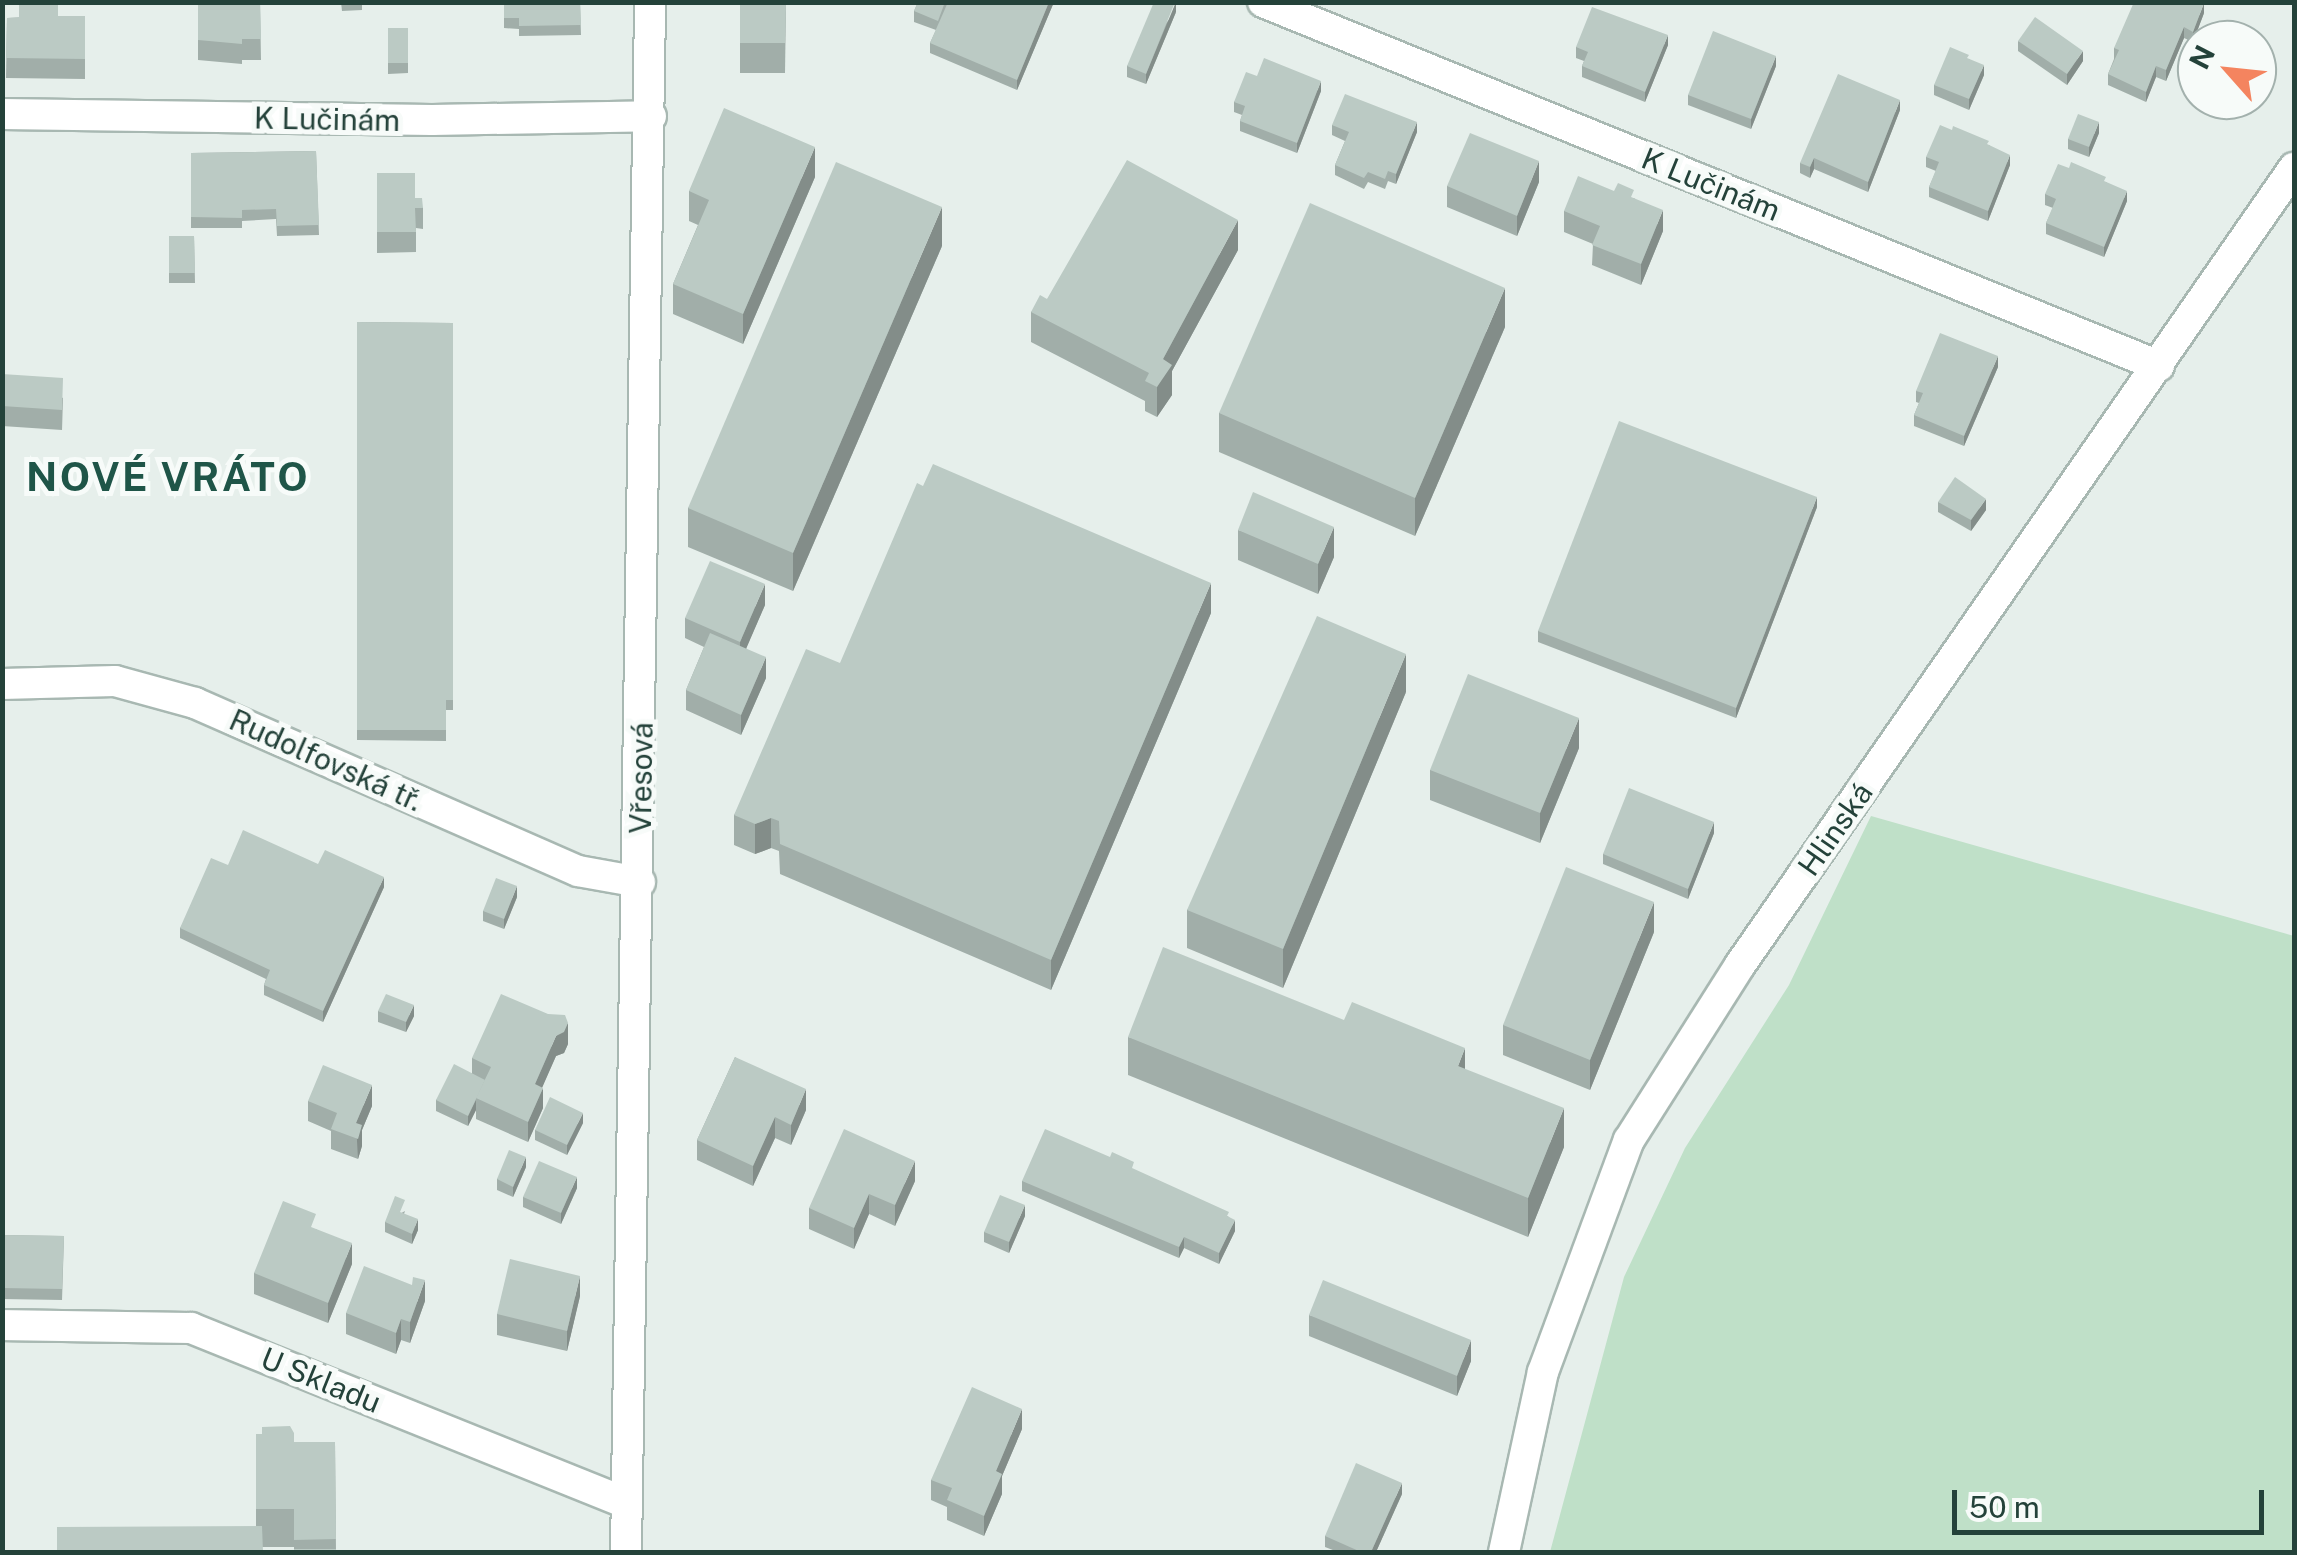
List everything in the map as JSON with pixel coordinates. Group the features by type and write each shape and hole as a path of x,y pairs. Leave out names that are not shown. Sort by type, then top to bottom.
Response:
{"street":[{"name":"Vřesová","path":"626,1552 640,882 650,2"},
{"name":"K Lučinám","path":"1263,2 2159,366"},
{"name":"K Lučinám","path":"2,114 432,120 651,116"},
{"name":"Hlinská","path":"1504,1552 1543,1372 1629,1140 1740,965 2294,168"},
{"name":"Rudolfovská tř.","path":"2,684 115,681 195,702 578,871 640,882"},
{"name":"U Skladu","path":"2,1324 190,1328 626,1502"}],"green space":[{"path":"1871,816 2294,936 2294,1552 1550,1552 1624,1277 1685,1148 1789,985"}],"building":[{"path":"198,2 260,2 261,39 242,39 242,44 198,40"},
{"path":"504,2 580,2 581,25 519,26 519,18 504,18"},
{"path":"918,2 945,2 938,21 914,11"},
{"path":"948,2 1049,2 1017,80 930,43"},
{"path":"1154,2 1175,2 1146,74 1127,66"},
{"path":"2134,2 2204,3 2198,20 2177,20 2177,44 2166,70 2156,66 2146,92 2108,74 2119,50 2114,48"},
{"path":"19,3 58,3 58,16 85,16 85,59 6,58 7,18 19,17"},
{"path":"740,3 786,4 785,43 740,43"},
{"path":"1592,7 1668,35 1645,92 1582,66 1588,52 1576,47"},
{"path":"2035,17 2083,51 2067,74 2018,41"},
{"path":"388,28 408,28 408,63 388,63"},
{"path":"1713,31 1776,56 1751,119 1688,95"},
{"path":"1950,47 1984,65 1969,99 1934,85"},
{"path":"1264,58 1321,81 1297,143 1240,121 1245,106 1234,102 1246,72 1257,76"},
{"path":"1838,74 1900,100 1868,182 1814,158 1810,167 1800,163"},
{"path":"1345,94 1417,122 1396,174 1388,171 1385,179 1368,172 1364,178 1335,165 1349,132 1332,125"},
{"path":"724,108 815,147 743,314 673,284 709,200 689,191"},
{"path":"2078,114 2099,122 2089,147 2068,139"},
{"path":"1940,125 1952,130 1953,126 1989,141 1987,144 2010,155 1988,211 1929,187 1939,162 1926,157"},
{"path":"1470,133 1539,161 1517,216 1447,186"},
{"path":"316,151 319,225 277,226 276,209 242,210 242,218 191,217 191,153"},
{"path":"1127,160 1238,220 1163,359 1172,365 1157,387 1145,381 1149,373 1031,312 1040,295 1047,299"},
{"path":"836,162 942,207 793,553 688,508"},
{"path":"2071,162 2127,191 2104,247 2046,223 2056,199 2045,194 2058,164 2069,168"},
{"path":"377,173 415,173 415,198 422,198 423,208 415,208 416,232 377,232"},
{"path":"1578,176 1614,191 1618,183 1634,190 1631,197 1663,210 1641,264 1592,245 1600,226 1564,211"},
{"path":"1310,203 1505,288 1415,498 1219,413"},
{"path":"169,236 194,236 195,273 169,273"},
{"path":"357,322 453,323 453,700 446,700 446,730 357,730"},
{"path":"1940,333 1998,356 1964,436 1914,415 1923,393 1916,391"},
{"path":"2,374 63,378 62,410 2,406"},
{"path":"1619,421 1817,497 1736,708 1538,631"},
{"path":"933,464 1211,583 1051,960 780,844 779,821 771,818 755,824 734,815 806,649 840,663 917,483 923,486"},
{"path":"1955,477 1986,499 1971,520 1938,502"},
{"path":"1253,492 1334,527 1318,564 1238,530"},
{"path":"710,561 765,584 740,642 685,618"},
{"path":"1317,616 1406,654 1283,949 1187,910"},
{"path":"710,633 766,657 741,715 686,690"},
{"path":"1468,674 1579,718 1540,813 1430,770"},
{"path":"2,722 5,774 2,774"},
{"path":"1629,788 1714,822 1688,889 1603,854"},
{"path":"243,830 318,864 325,850 384,877 323,1011 264,985 270,970 180,928 211,858 228,865"},
{"path":"1566,867 1654,902 1590,1060 1503,1025"},
{"path":"496,878 517,886 504,919 483,911"},
{"path":"1163,947 1344,1020 1352,1002 1465,1048 1458,1066 1564,1108 1528,1198 1128,1037"},
{"path":"386,994 414,1005 406,1022 378,1011"},
{"path":"501,994 548,1014 565,1015 568,1023 564,1032 556,1036 535,1084 543,1088 528,1122 476,1098 491,1067 472,1058"},
{"path":"735,1057 806,1089 791,1125 775,1117 753,1166 697,1140"},
{"path":"454,1064 485,1080 468,1116 436,1100"},
{"path":"323,1065 372,1085 356,1123 362,1125 358,1139 331,1129 337,1113 308,1101"},
{"path":"550,1097 583,1113 567,1145 535,1130"},
{"path":"844,1129 915,1161 895,1205 869,1194 854,1228 809,1208"},
{"path":"1045,1129 1110,1157 1112,1152 1134,1162 1132,1168 1229,1212 1227,1216 1235,1220 1219,1253 1184,1237 1179,1247 1022,1181"},
{"path":"509,1150 526,1157 513,1187 497,1179"},
{"path":"539,1161 577,1177 561,1213 523,1197"},
{"path":"1000,1195 1025,1205 1009,1242 984,1232"},
{"path":"395,1196 405,1200 400,1212 418,1219 412,1234 385,1222"},
{"path":"283,1201 316,1214 311,1227 352,1243 328,1303 254,1273"},
{"path":"2,1235 64,1236 62,1289 2,1288"},
{"path":"510,1259 580,1276 567,1331 497,1314"},
{"path":"364,1266 412,1285 413,1277 425,1280 410,1322 401,1319 396,1333 346,1313"},
{"path":"1323,1280 1471,1340 1457,1376 1309,1315"},
{"path":"972,1387 1022,1409 996,1471 1002,1474 984,1516 947,1500 952,1488 931,1480"},
{"path":"290,1426 294,1433 294,1509 256,1509 256,1434 262,1434 262,1427"},
{"path":"294,1442 335,1442 336,1539 294,1540"},
{"path":"1356,1463 1402,1483 1371,1552 1361,1552 1325,1536"},
{"path":"262,1526 263,1552 57,1552 57,1527"},
{"path":"336,1549 336,1552 294,1552"}],"district":[{"name":"NOVÉ VRÁTO","path":"168,477"}]}
